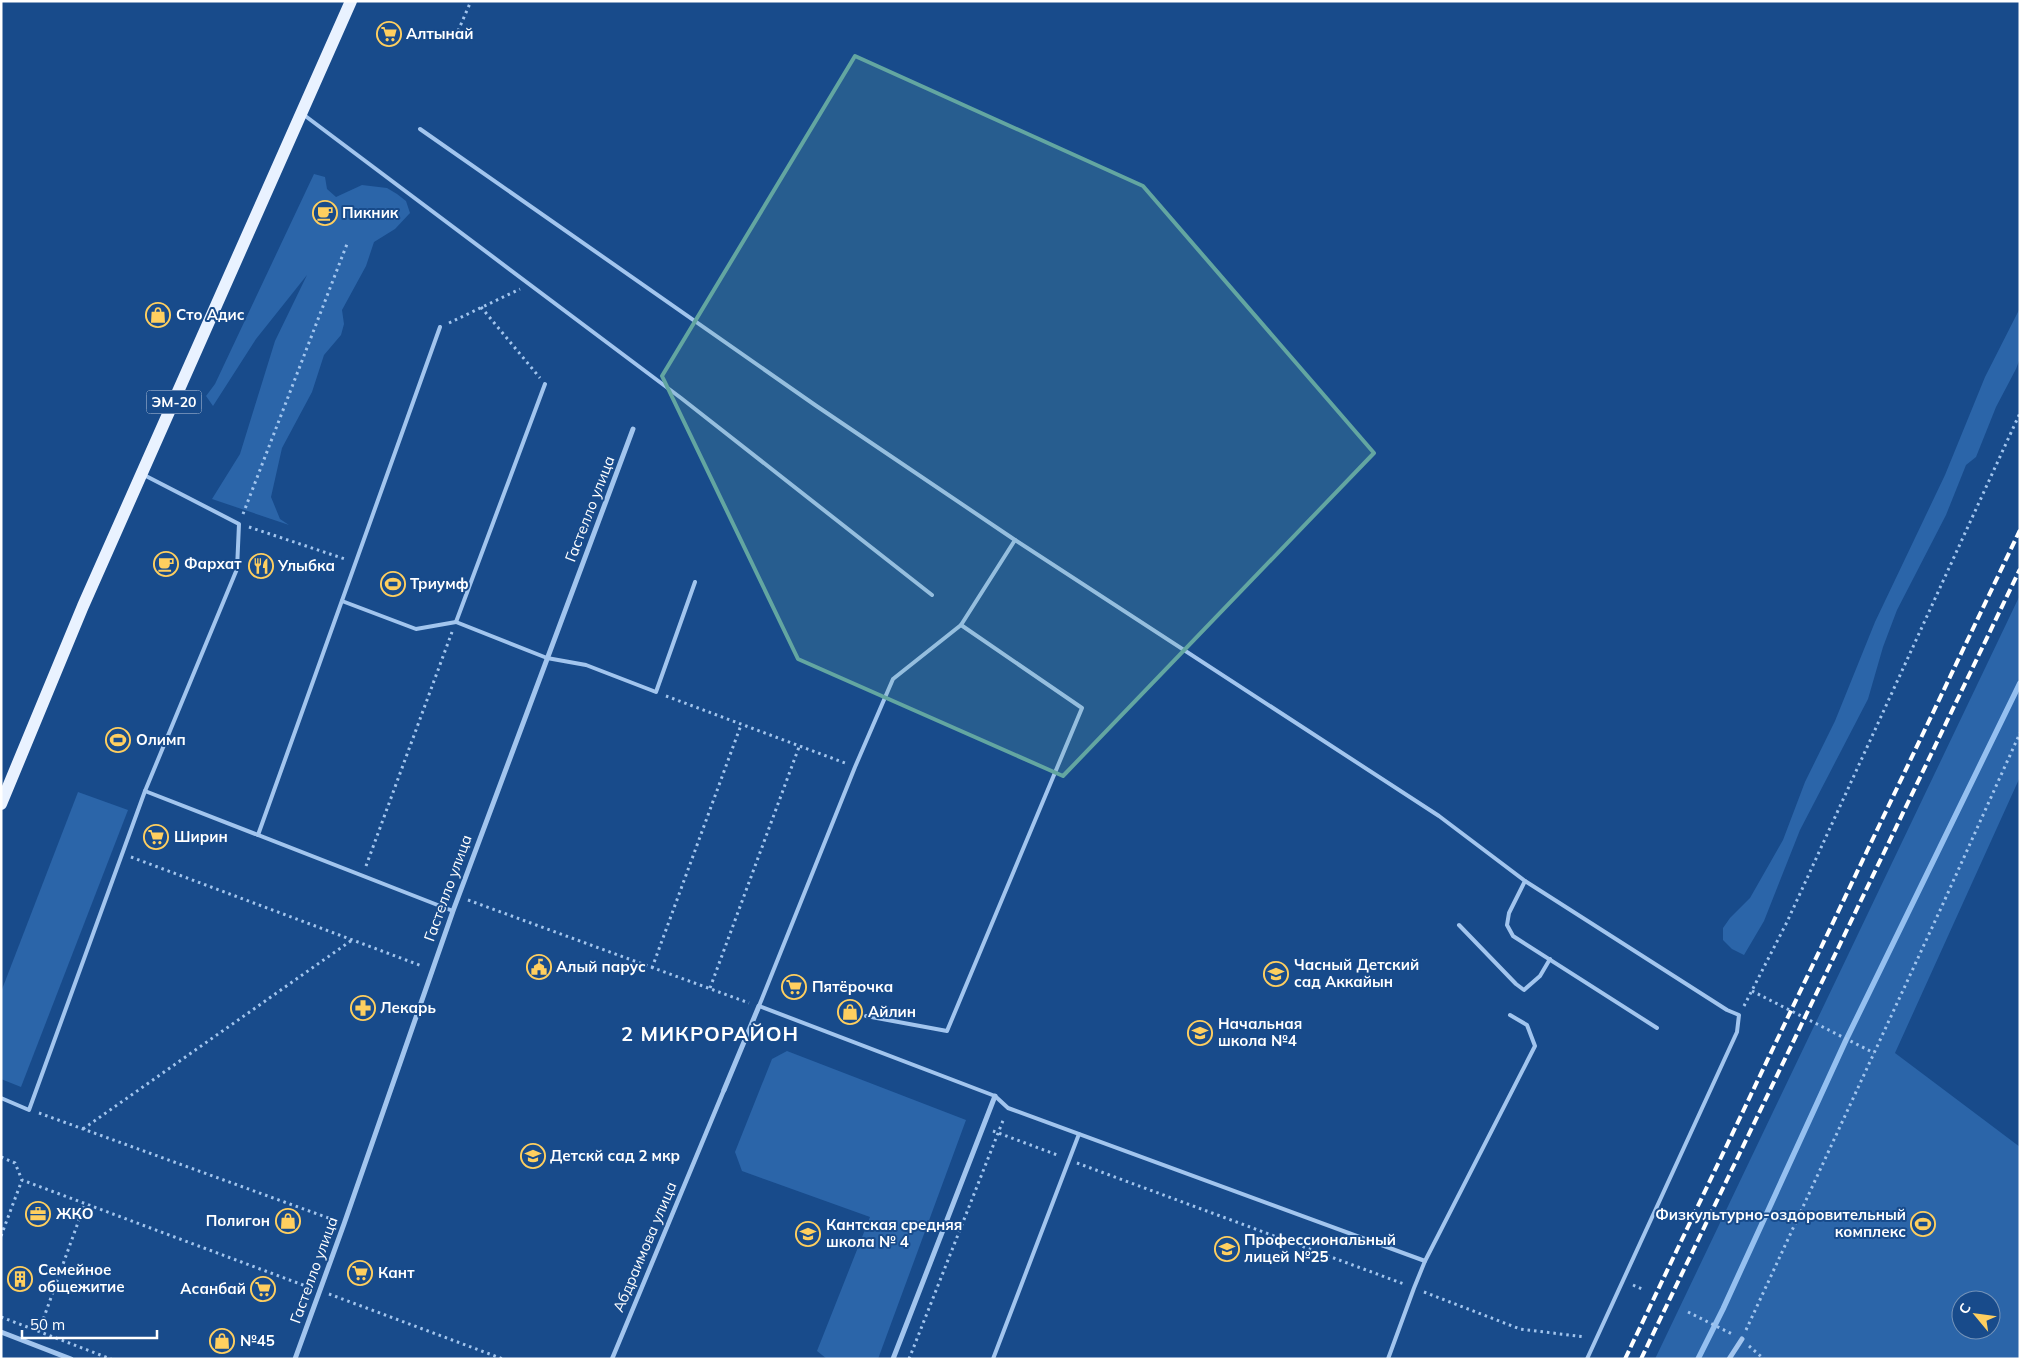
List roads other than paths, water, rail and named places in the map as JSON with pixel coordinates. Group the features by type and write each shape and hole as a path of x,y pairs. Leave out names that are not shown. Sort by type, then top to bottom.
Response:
{"main road":[{"name":"ЭМ-20","path":"1,804 80,615 302,114 350,1"}],"street":[{"name":"Гастелло улица","path":"295,1359 458,896 633,429"},
{"name":"Абдраимова улица","path":"612,1359 759,1006"},
{"path":"894,1359 995,1096"},
{"path":"1,1332 70,1359"},
{"path":"1729,1359 1742,1339"}],"lane":[{"path":"302,114 682,398 932,595"},
{"path":"420,129 816,405 1015,540 1439,816 1525,881 1718,1005 1739,1016 1737,1032 1586,1359"},
{"path":"258,835 440,327"},
{"path":"456,622 545,384"},
{"path":"1,1098 29,1110 145,791 237,569 239,524 142,475"},
{"path":"1015,540 961,624 893,679 855,767 759,1006 995,1096 1008,1108 1425,1261"},
{"path":"342,601 416,629 456,622 547,658 586,665 656,692 695,582"},
{"path":"866,1016 947,1031 1082,708 961,624"},
{"path":"145,791 453,911"},
{"path":"1525,881 1509,913 1507,925 1513,936 1656,1028"},
{"path":"1459,925 1524,990 1540,976 1550,959"},
{"path":"1388,1359 1425,1261 1534,1046 1527,1025 1510,1015"},
{"path":"993,1359 1080,1134"}],"waterway":[{"path":"1698,1359 1723,1309 1846,1040 2020,683"}],"railway":[{"path":"1625,1359 2020,530"},
{"path":"1641,1359 2020,569"}],"place":[{"name":"Алтынай","path":"389,34"},
{"name":"Пикник","path":"325,213"},
{"name":"Сто Адис","path":"158,315"},
{"name":"Фархат","path":"166,564"},
{"name":"Улыбка","path":"261,566"},
{"name":"Триумф","path":"393,584"},
{"name":"Олимп","path":"118,740"},
{"name":"Ширин","path":"156,837"},
{"name":"Алый парус","path":"539,967"},
{"name":"Часный Детский сад Аккайын","path":"1276,974"},
{"name":"Пятёрочка","path":"794,987"},
{"name":"Лекарь","path":"363,1008"},
{"name":"Айлин","path":"850,1012"},
{"name":"Начальная школа №4","path":"1200,1033"},
{"name":"Детскй сад 2 мкр","path":"533,1156"},
{"name":"ЖКО","path":"38,1214"},
{"name":"Полигон","path":"288,1221"},
{"name":"Физкультурно-оздоровительный комплекс","path":"1923,1224"},
{"name":"Кантская средняя школа № 4","path":"808,1234"},
{"name":"Профессиональный лицей №25","path":"1227,1249"},
{"name":"Кант","path":"360,1273"},
{"name":"Семейное общежитие","path":"20,1279"},
{"name":"Асанбай","path":"263,1289"},
{"name":"№45","path":"222,1341"}],"district":[{"name":"2 МИКРОРАЙОН","path":"710,1034"}]}
